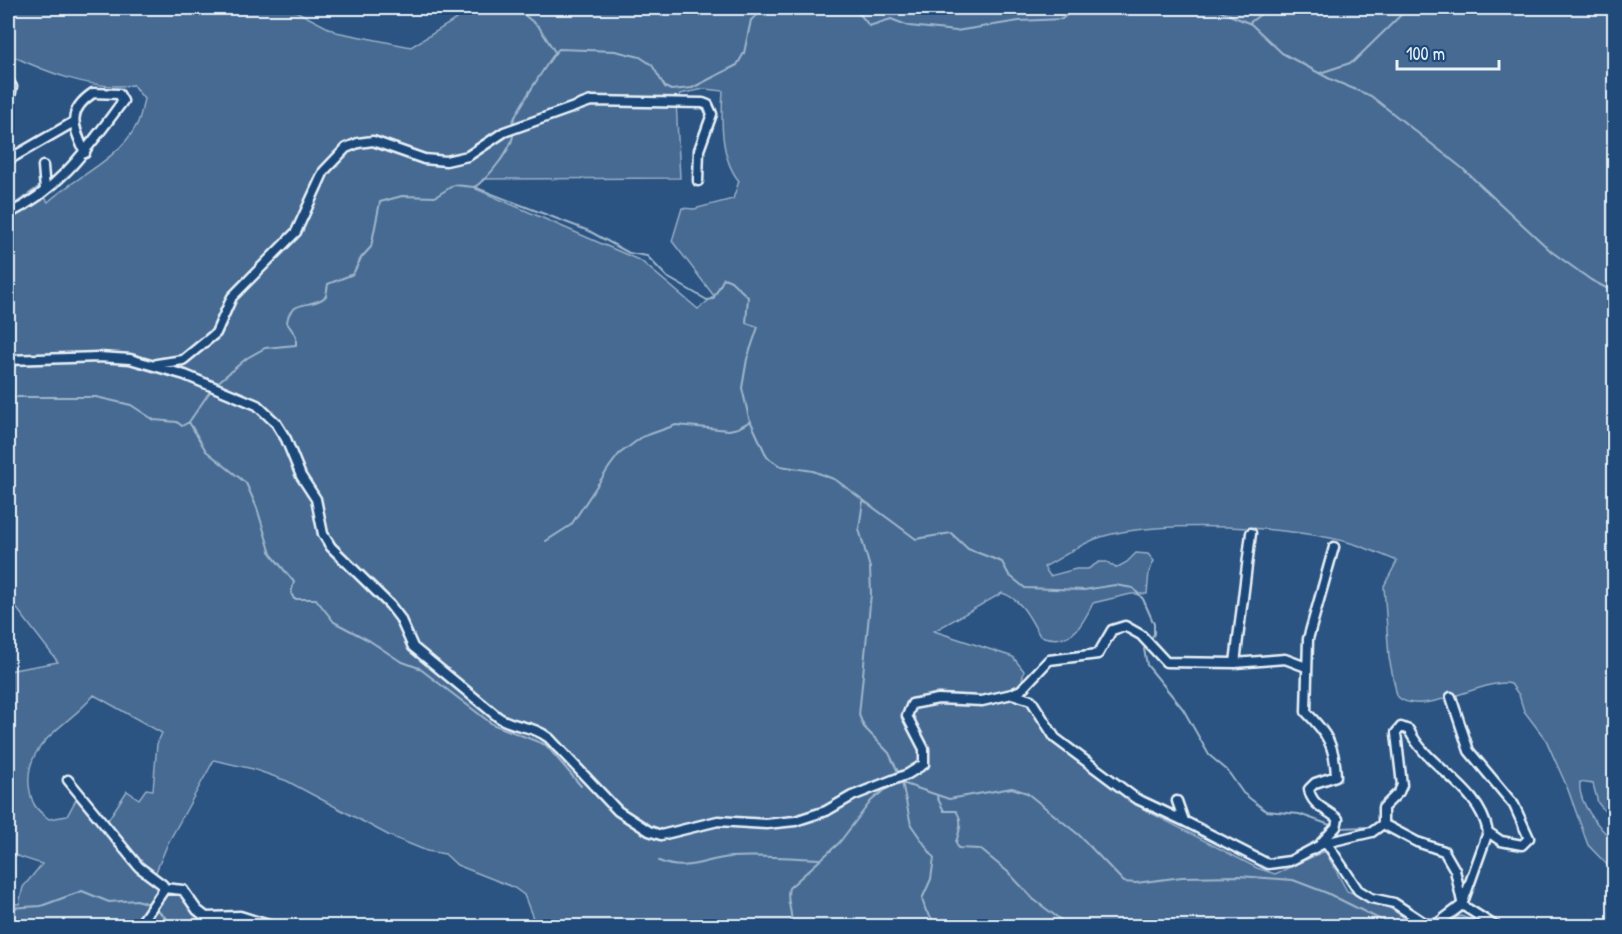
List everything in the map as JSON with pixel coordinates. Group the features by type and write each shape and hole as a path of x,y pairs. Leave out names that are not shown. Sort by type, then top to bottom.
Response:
{"street":[{"path":"8,80 12,87 8,107"},
{"path":"8,160 72,123 79,108 93,93 114,93 123,97 123,101 70,170 45,190 8,214"},
{"path":"153,365 183,360 216,333 231,297 296,232 331,161 358,143 380,142 424,159 446,161 468,156 504,132 591,101 703,103 708,105 712,114 699,150 698,181"},
{"path":"72,123 85,153"},
{"path":"43,166 45,190"},
{"path":"8,360 99,357 153,365 244,399 263,410 281,430 302,476 316,499 326,540 342,560 363,577 390,605 400,618 413,646 505,722 531,727 549,738 614,806 654,834 671,833 718,821 781,823 826,811 852,796 908,774 924,764 924,749 907,716 912,704 938,699 981,701 1012,694 1021,690 1049,660 1098,654 1112,630 1125,626 1142,635 1166,662 1235,663 1286,659 1306,667"},
{"path":"1235,663 1251,533"},
{"path":"1323,843 1336,827 1338,819 1310,797 1309,789 1315,783 1336,776 1336,769 1324,729 1306,712 1306,667 1308,639 1334,547"},
{"path":"1012,694 1031,700 1054,738 1112,782 1148,805 1268,864 1290,861 1323,843 1372,832 1383,824"},
{"path":"1383,824 1383,808 1399,792 1402,785 1396,733 1401,727 1409,730 1415,742 1457,781 1481,813 1488,832 1501,841 1522,844 1529,838 1514,805 1469,751 1450,698"},
{"path":"68,780 139,867 160,882 164,888"},
{"path":"1177,801 1184,822"},
{"path":"1383,824 1417,842 1443,851 1449,857 1463,897 1462,905"},
{"path":"1323,843 1358,890 1371,898 1394,903 1425,925 1437,924 1462,905 1488,832"},
{"path":"139,927 164,888"},
{"path":"164,888 183,890 197,910 206,917 240,916 272,927"},
{"path":"1462,905 1495,927"}],"shaded area":[{"path":"8,8 290,8 336,32 411,47 474,8 1614,8 1614,816 1608,815 1598,803 1593,784 1580,782 1580,790 1590,814 1614,841 1614,872 1588,845 1567,787 1546,740 1524,711 1519,695 1511,684 1501,683 1437,701 1421,703 1408,702 1397,696 1389,658 1384,586 1397,561 1354,544 1298,533 1227,527 1156,528 1126,531 1101,537 1044,567 1050,576 1076,569 1088,569 1099,562 1107,562 1116,568 1136,553 1148,554 1154,561 1149,572 1147,594 1131,594 1093,603 1079,627 1067,637 1060,639 1040,636 1020,605 1002,593 934,631 1013,657 1024,671 1020,689 1046,730 1114,783 1143,809 1257,868 1275,874 1325,851 1347,891 1385,905 1416,926 1293,926 1280,921 1277,926 536,926 524,895 513,887 457,865 445,854 427,851 390,836 287,781 253,769 214,760 168,843 153,879 181,887 201,915 232,918 248,926 8,926 8,903 19,904 23,887 42,864 8,853 8,671 58,662 8,597 10,336 8,334 8,209 38,187 48,202 107,158 128,138 136,126 144,99 133,85 101,85 85,82 53,73 8,54","holes":["704,89 723,91 722,126 725,150 739,181 733,199 694,209 682,208 672,241 714,296 698,309 641,261 476,189 483,179 680,178 676,100 680,94","94,695 162,733 157,744 153,790 146,789 139,799 127,791 104,826 78,796 67,816 49,819 37,809 31,796 30,770 34,757 41,745"]},
{"path":"1461,916 1484,926 1437,926 1446,925 1451,919"}],"waterway":[{"path":"516,8 539,27 555,52"},
{"path":"512,125 533,86 559,49 615,51 640,57 652,65 665,87 671,90 692,88 737,65 744,53 751,20 766,8"},
{"path":"833,8 854,11 861,15 869,26 891,19 909,26 956,31 1019,21 1062,19 1075,8"},
{"path":"1213,8 1251,24 1282,53 1330,79 1371,96 1462,168 1552,252 1591,280 1614,292"},
{"path":"1249,23 1269,8"},
{"path":"1320,73 1353,62 1408,8"},
{"path":"474,187 485,178 505,154 513,132"},
{"path":"216,384 247,358 265,348 296,345 296,336 287,323 289,315 297,307 321,300 326,296 328,284 353,274 361,258 371,247 380,202 402,196 435,197 454,185 474,187 589,231 629,253 647,256 667,277 707,300 713,299 724,278 731,281 748,297 746,323 758,327 747,359 742,388 749,418 767,457 780,466 813,471 836,480 916,539 951,533 968,549 1002,562 1009,575 1025,588 1084,590 1115,585 1133,588 1143,599 1154,624 1154,634 1150,640"},
{"path":"8,397 96,397 131,405 154,420 177,422 182,426 189,422 211,390"},
{"path":"546,541 571,525 619,454 642,437 676,425 729,430 751,421"},
{"path":"189,422 206,451 246,483 257,508 271,554 294,582 291,593 294,599 316,599 334,622 370,641 400,661 419,668 492,724 546,745 581,786"},
{"path":"863,501 859,529 870,568 871,594 859,715 864,727 889,753 899,774"},
{"path":"1147,645 1144,649 1147,665 1183,709 1209,755 1227,770 1243,793 1266,811 1299,814 1333,826"},
{"path":"791,926 789,888 839,843 871,801 884,790 902,781"},
{"path":"902,782 911,825 934,858 931,879 922,899 926,911 938,926"},
{"path":"902,783 949,799 1012,788 1027,793 1079,835 1124,882 1136,883 1182,877 1239,876 1293,880 1327,893 1393,926"},
{"path":"937,797 944,811 956,811 960,819 956,842 958,848 980,849 1008,872 1033,899 1069,926"},
{"path":"1339,828 1367,827"},
{"path":"659,861 687,866 742,856 819,859"},
{"path":"8,908 41,906 82,891 109,902 137,900 148,904"},
{"path":"157,910 175,926"}]}
